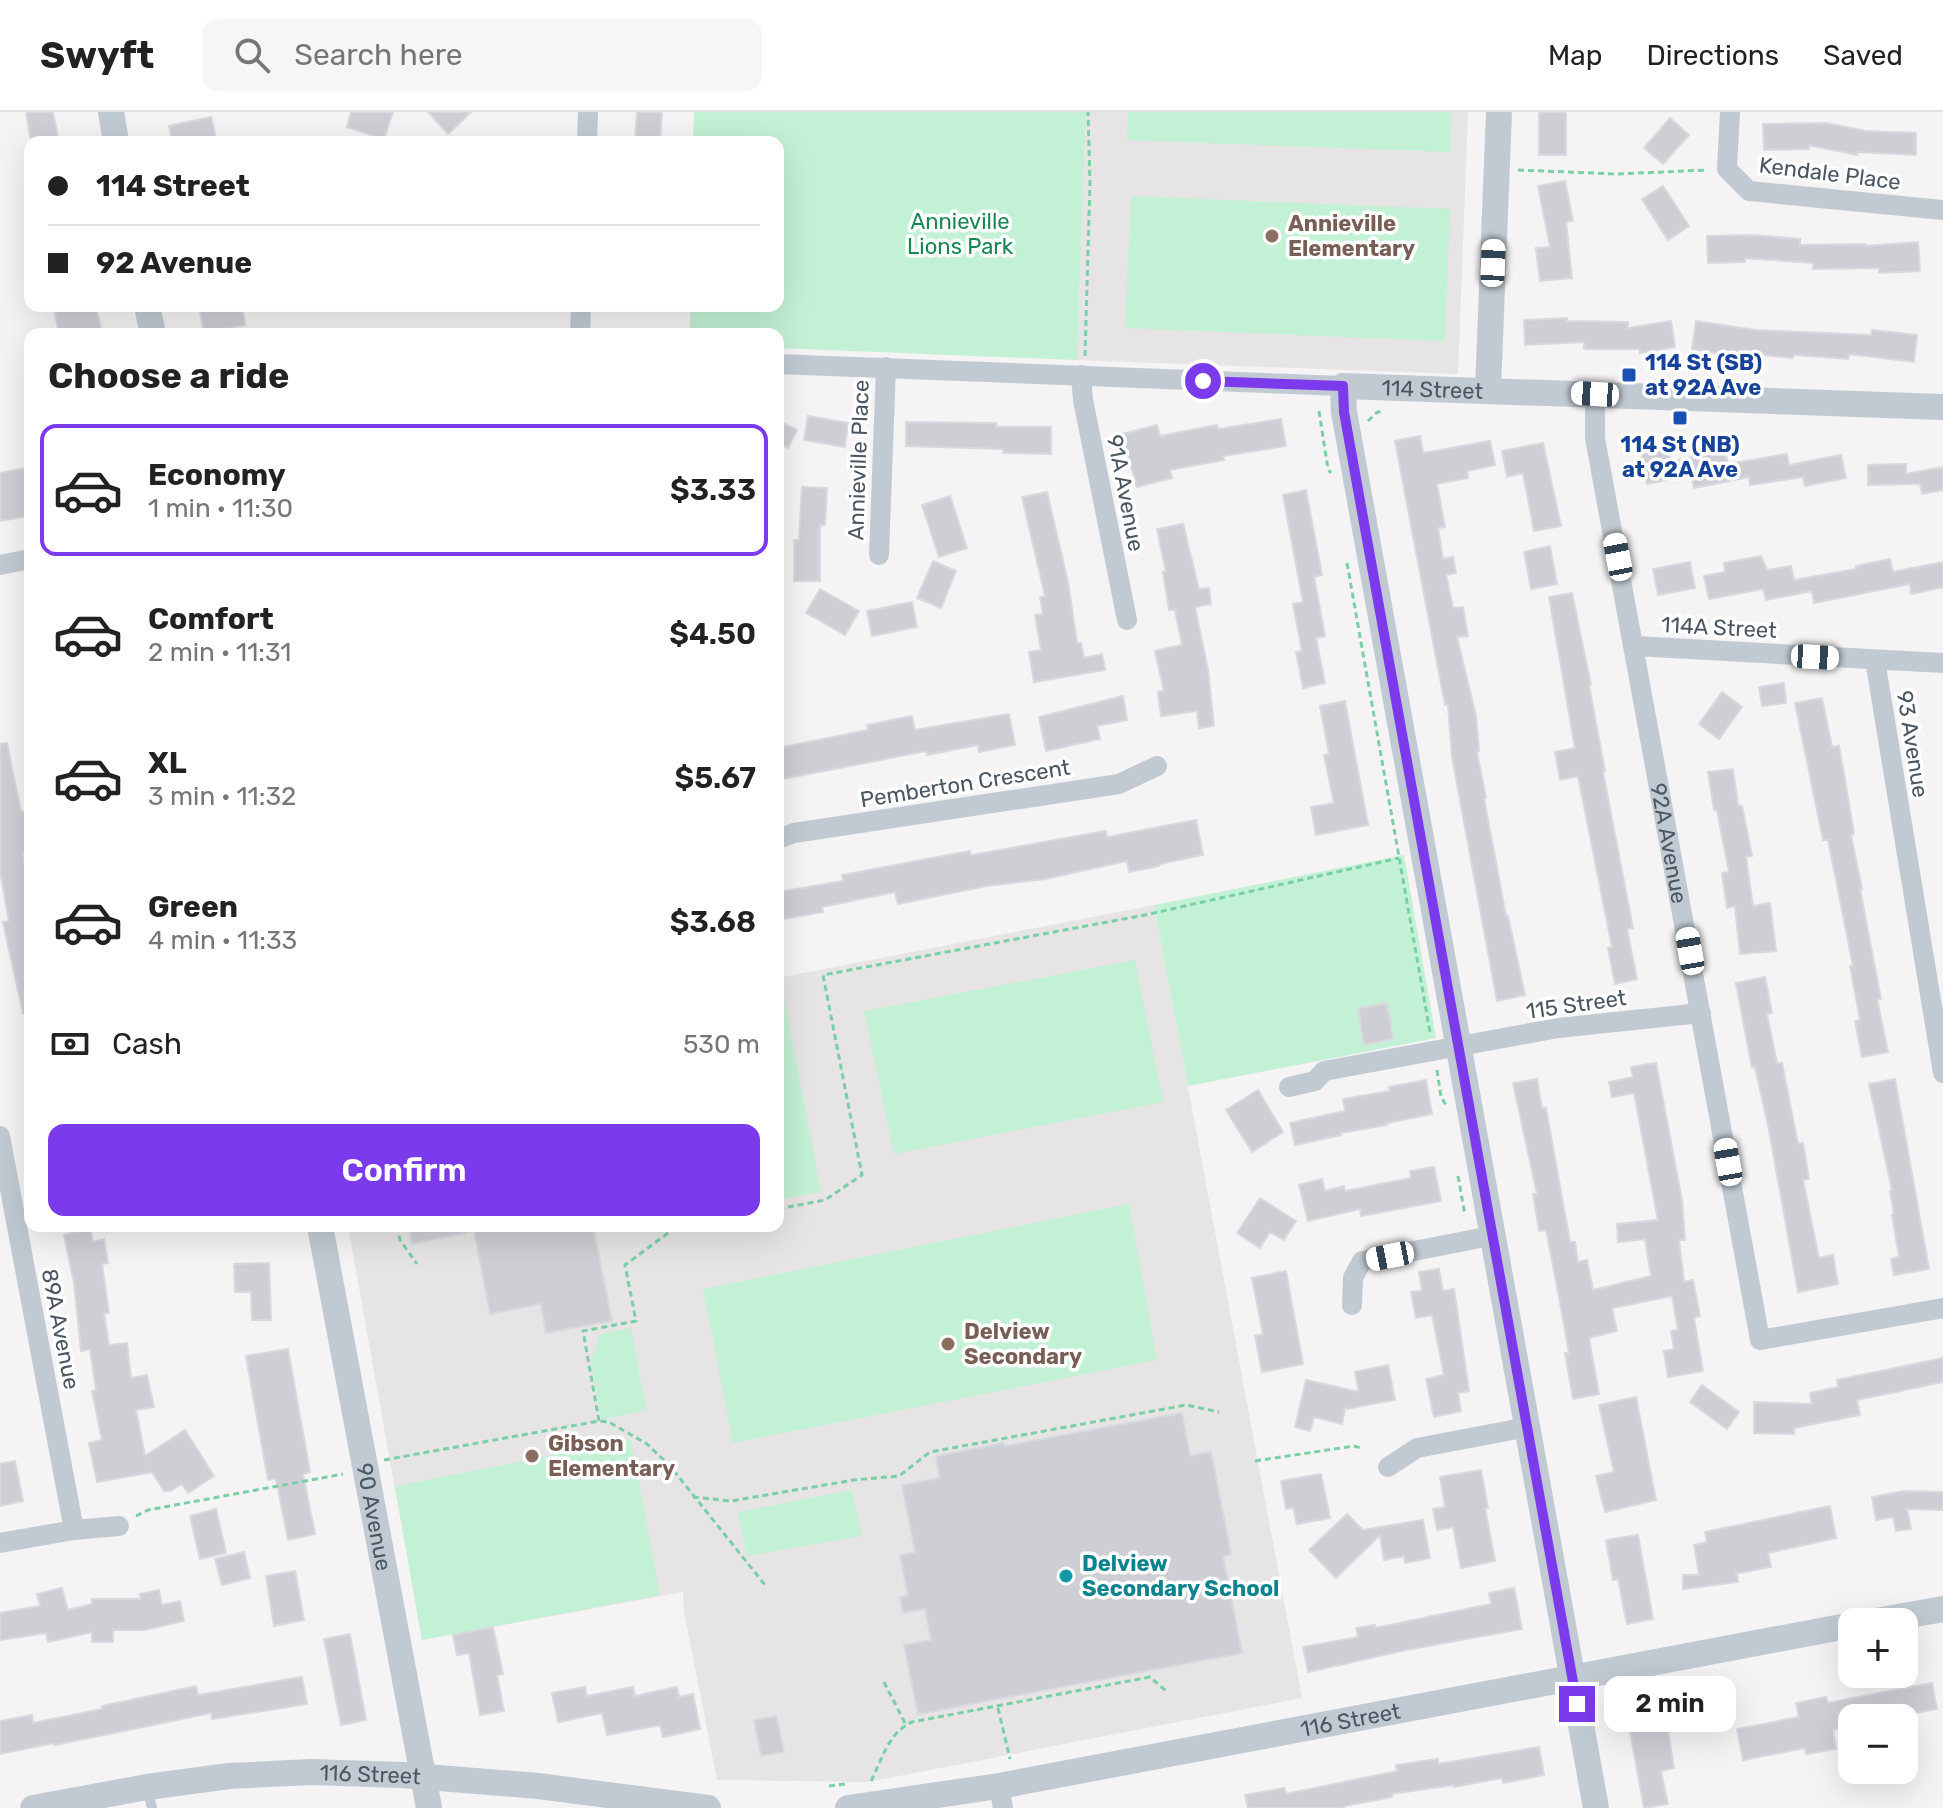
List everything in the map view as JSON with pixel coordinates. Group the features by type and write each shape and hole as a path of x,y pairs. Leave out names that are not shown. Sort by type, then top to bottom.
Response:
{"street":[{"path":"111,112 115,136"},
{"path":"587,136 588,112"},
{"path":"1488,389 1499,112"},
{"name":"Kendale Place","path":"1730,112 1727,169 1749,191 1943,210"},
{"name":"114 Street","path":"784,364 1083,368 1343,386 1943,407"},
{"name":"Annieville Place","path":"879,555 886,367"},
{"name":"91A Avenue","path":"1083,368 1083,400 1127,620"},
{"path":"1343,386 1344,412 1445,1044 1491,1236 1596,1808"},
{"name":"92A Avenue","path":"1595,394 1595,438 1760,1340 1943,1308"},
{"path":"0,565 24,560"},
{"name":"114A Street","path":"1635,646 1943,663"},
{"name":"93 Avenue","path":"1875,660 1943,1073"},
{"name":"Pemberton Crescent","path":"784,837 1119,784 1157,766"},
{"name":"115 Street","path":"1289,1087 1315,1081 1324,1071 1445,1044 1701,1013"},
{"name":"89A Avenue","path":"0,1136 74,1530"},
{"name":"90 Avenue","path":"321,1232 429,1808"},
{"path":"1352,1305 1353,1278 1362,1261 1491,1236"},
{"path":"1388,1467 1417,1448 1528,1427"},
{"path":"0,1543 74,1530 119,1526"},
{"path":"1918,1613 1943,1609"},
{"name":"116 Street","path":"848,1808 1001,1797 1572,1677 1838,1628"},
{"name":"116 Street","path":"33,1808 150,1798 229,1776 311,1772 538,1786 708,1808"}],"path":[{"path":"1083,368 1090,183 1088,112"},
{"path":"1515,169 1617,174 1707,170"},
{"path":"1319,411 1328,469 1333,477"},
{"path":"1346,561 1399,858 1445,1044"},
{"path":"784,1208 825,1200 862,1175 823,975 1145,915 1399,858"},
{"path":"1435,1063 1441,1097 1446,1105"},
{"path":"1457,1168 1463,1213 1468,1217"},
{"path":"398,1232 400,1240 417,1264"},
{"path":"599,1421 583,1331 636,1321 625,1265 669,1232"},
{"path":"693,1497 731,1501 854,1480 899,1476 930,1452 1186,1405 1219,1412"},
{"path":"383,1460 599,1421 609,1422 647,1444 670,1466 765,1585"},
{"path":"1255,1461 1354,1446 1361,1448"},
{"path":"119,1526 148,1510 346,1473"},
{"path":"871,1782 893,1736 906,1725 1150,1677 1166,1691"},
{"path":"884,1682 906,1725"},
{"path":"983,1702 984,1709"},
{"path":"998,1706 1010,1759"}],"shaded area":[{"name":"Annieville Elementary","path":"1086,112 1468,112 1458,374 1077,360"},
{"name":"Delview Secondary","path":"1154,905 1302,1698 868,1782 717,1780 684,1612 683,1592 422,1640 349,1232 784,1232 784,977"}],"green space":[{"name":"Annieville Lions Park","path":"694,112 1086,112 1077,360 784,348 784,328 690,328 690,312 784,312 784,136 693,136"},
{"path":"1128,112 1451,112 1450,152 1127,140"},
{"path":"1131,196 1450,209 1445,341 1125,328"},
{"path":"1404,855 1436,1038 1188,1086 1154,905"},
{"path":"1135,960 1163,1102 894,1154 864,1011"},
{"path":"784,998 821,1192 784,1199"},
{"path":"1129,1204 1157,1360 733,1443 703,1289"},
{"path":"631,1328 646,1410 601,1420 591,1361 600,1334"},
{"path":"631,1440 660,1595 422,1640 395,1486"},
{"path":"852,1490 862,1536 747,1556 738,1512"}],"building":[{"path":"26,112 53,112 58,136 30,136"},
{"path":"351,112 393,112 385,136 347,127"},
{"path":"428,112 471,112 448,134"},
{"path":"637,112 662,112 660,136 635,136"},
{"path":"1539,112 1566,112 1566,155 1539,155"},
{"path":"211,117 216,136 171,136 169,126"},
{"path":"1670,118 1689,135 1663,164 1644,148"},
{"path":"1827,123 1866,131 1916,133 1916,155 1858,152 1857,155 1809,145 1809,149 1764,150 1763,124"},
{"path":"1565,181 1573,221 1566,222 1572,278 1540,281 1536,248 1550,247 1538,186"},
{"path":"1663,186 1689,226 1668,240 1642,199"},
{"path":"1753,235 1800,239 1800,245 1865,246 1918,242 1920,271 1879,273 1879,268 1813,269 1813,263 1745,258 1745,262 1708,263 1707,236"},
{"path":"55,312 97,312 101,328 58,328"},
{"path":"200,312 243,312 245,325 203,328"},
{"path":"1567,318 1567,321 1628,322 1628,328 1671,321 1675,347 1640,353 1640,349 1584,349 1584,342 1525,345 1524,320"},
{"path":"1696,321 1755,330 1871,335 1872,330 1917,335 1914,362 1849,354 1848,359 1794,355 1793,358 1729,352 1728,355 1692,349"},
{"path":"808,416 848,423 845,447 804,440"},
{"path":"1281,419 1286,446 1223,456 1224,460 1170,470 1172,478 1137,487 1122,434 1157,425 1160,436 1217,425 1218,429"},
{"path":"906,422 1051,427 1051,454 1003,453 1004,449 906,446"},
{"path":"784,424 797,430 788,448 784,446"},
{"path":"1420,436 1423,453 1490,441 1495,465 1467,471 1468,478 1437,484 1445,527 1438,528 1443,559 1453,557 1456,573 1446,575 1453,608 1463,607 1468,636 1457,637 1476,716 1477,752 1484,799 1506,916 1525,995 1497,1001 1452,757 1448,705 1445,705 1395,441"},
{"path":"1543,443 1561,526 1534,531 1523,473 1507,477 1502,451"},
{"path":"1668,448 1671,461 1725,451 1728,464 1787,454 1789,465 1841,455 1846,478 1805,486 1803,477 1750,485 1749,477 1694,488 1691,475 1647,484 1641,453"},
{"path":"1906,464 1906,474 1943,467 1943,490 1922,494 1920,484 1868,485 1868,465"},
{"path":"24,468 24,517 0,521 0,473"},
{"path":"802,487 827,488 825,525 820,525 820,581 794,581 794,540 799,540"},
{"path":"1306,490 1322,575 1314,577 1325,636 1316,638 1325,683 1303,688 1296,652 1302,651 1293,604 1303,602 1283,495"},
{"path":"1047,492 1068,582 1077,643 1081,643 1084,658 1102,654 1105,670 1034,682 1029,652 1041,650 1035,615 1043,614 1040,597 1045,596 1022,497"},
{"path":"950,496 967,548 939,557 922,505"},
{"path":"1183,524 1199,589 1209,588 1211,604 1195,607 1208,670 1214,726 1199,728 1197,711 1161,716 1158,692 1164,691 1155,651 1182,645 1175,610 1169,610 1163,572 1166,572 1157,529"},
{"path":"1550,546 1557,584 1531,589 1524,552"},
{"path":"1761,556 1767,570 1791,566 1794,580 1856,569 1856,566 1890,559 1893,572 1943,562 1943,587 1911,594 1910,584 1814,603 1812,591 1766,600 1763,589 1709,599 1704,576 1725,572 1724,563"},
{"path":"933,561 956,571 941,608 917,598"},
{"path":"1690,562 1695,588 1658,595 1653,569"},
{"path":"820,589 859,611 845,635 806,613"},
{"path":"1572,593 1633,928 1627,929 1637,979 1615,984 1608,948 1612,947 1578,776 1560,780 1555,752 1575,748 1549,597"},
{"path":"912,602 917,627 872,636 867,611"},
{"path":"1784,683 1786,703 1762,706 1759,687"},
{"path":"1722,692 1742,707 1719,739 1699,724"},
{"path":"1123,696 1127,720 1097,726 1100,739 1046,751 1039,717"},
{"path":"1822,698 1832,747 1839,746 1854,834 1851,835 1881,999 1877,999 1888,1052 1862,1057 1855,1021 1860,1020 1850,966 1853,966 1828,840 1823,840 1795,703"},
{"path":"1345,701 1368,825 1316,835 1311,807 1334,803 1324,755 1329,754 1320,706"},
{"path":"1009,714 1015,745 979,752 978,745 927,755 926,751 784,779 784,747 868,730 867,725 912,716 915,730"},
{"path":"7,743 21,812 24,811 23,1014 3,922 9,921 0,871 0,744"},
{"path":"1733,769 1738,805 1742,806 1752,856 1746,857 1753,906 1770,903 1776,951 1740,954 1735,906 1727,908 1722,873 1729,872 1708,772"},
{"path":"1196,820 1203,855 1129,872 1127,861 1045,879 986,886 898,904 895,892 822,907 823,912 784,919 784,891 843,881 842,875 970,851 971,855 1106,831 1107,837"},
{"path":"1765,977 1772,1013 1767,1014 1777,1063 1782,1063 1798,1144 1803,1143 1809,1179 1803,1180 1819,1258 1833,1255 1838,1284 1798,1292 1769,1130 1755,1067 1752,1068 1736,983"},
{"path":"1387,1003 1393,1039 1364,1045 1358,1008"},
{"path":"1656,1063 1682,1200 1685,1240 1679,1240 1684,1282 1693,1280 1700,1316 1694,1318 1703,1371 1668,1377 1664,1351 1674,1349 1671,1331 1678,1330 1672,1296 1612,1308 1617,1331 1589,1338 1599,1394 1573,1399 1559,1297 1546,1230 1539,1231 1533,1194 1537,1194 1513,1083 1537,1079 1542,1108 1546,1108 1570,1242 1575,1242 1578,1262 1587,1260 1593,1290 1651,1276 1645,1239 1618,1242 1617,1224 1658,1220 1634,1093 1612,1097 1609,1082 1633,1077 1631,1067"},
{"path":"1895,1079 1929,1269 1894,1275 1891,1259 1899,1257 1892,1215 1892,1190 1869,1084"},
{"path":"1426,1080 1432,1114 1295,1145 1290,1123 1345,1111 1343,1099 1390,1091 1389,1087"},
{"path":"1258,1090 1283,1132 1252,1152 1226,1110"},
{"path":"1434,1167 1441,1201 1361,1216 1360,1209 1308,1221 1299,1185 1322,1179 1325,1191 1344,1186 1345,1191 1411,1178 1410,1171"},
{"path":"1260,1198 1296,1221 1284,1240 1270,1232 1260,1248 1237,1233"},
{"path":"91,1232 93,1242 104,1239 108,1263 102,1264 109,1313 104,1313 109,1345 127,1343 131,1378 147,1375 154,1407 136,1410 145,1456 185,1430 214,1476 188,1493 182,1484 164,1491 152,1472 97,1482 89,1443 102,1440 92,1391 96,1390 90,1349 81,1351 74,1283 64,1235"},
{"path":"410,1232 466,1232 466,1233 412,1244"},
{"path":"474,1232 594,1232 612,1321 546,1333 541,1304 490,1314"},
{"path":"269,1263 271,1320 252,1320 251,1292 235,1292 234,1264"},
{"path":"1439,1269 1443,1291 1454,1289 1469,1391 1458,1393 1461,1411 1434,1417 1426,1379 1444,1375 1432,1315 1416,1318 1411,1292 1422,1291 1419,1272"},
{"path":"1286,1271 1303,1364 1262,1372 1255,1336 1263,1334 1252,1278"},
{"path":"288,1349 310,1472 303,1474 315,1534 288,1540 276,1479 268,1480 246,1356"},
{"path":"1943,1358 1943,1382 1857,1400 1860,1415 1794,1428 1794,1434 1754,1433 1754,1402 1812,1404 1810,1393 1838,1387 1837,1380"},
{"path":"1388,1365 1395,1400 1345,1409 1342,1424 1314,1417 1310,1431 1295,1427 1306,1380 1359,1392 1355,1372"},
{"path":"1702,1385 1739,1412 1727,1429 1690,1402"},
{"path":"1636,1397 1656,1500 1605,1512 1596,1476 1614,1472 1599,1405"},
{"name":"Delview Secondary School","path":"1182,1413 1190,1456 1211,1452 1231,1554 1223,1556 1242,1653 918,1714 904,1645 931,1640 925,1609 903,1613 900,1597 908,1596 900,1555 915,1552 902,1485 940,1478 936,1456"},
{"path":"15,1461 23,1501 0,1506 0,1464"},
{"path":"1481,1470 1495,1561 1461,1568 1453,1527 1437,1530 1433,1509 1445,1507 1440,1477"},
{"path":"1321,1474 1330,1518 1297,1524 1293,1507 1286,1509 1281,1481"},
{"path":"1904,1491 1943,1492 1943,1510 1907,1509 1911,1529 1896,1531 1893,1517 1876,1520 1872,1497"},
{"path":"1830,1506 1836,1538 1768,1553 1771,1567 1734,1574 1737,1574 1738,1582 1683,1589 1683,1575 1699,1575 1694,1545 1707,1542 1705,1532"},
{"path":"216,1509 226,1553 200,1559 190,1516"},
{"path":"1347,1514 1363,1530 1423,1520 1430,1558 1405,1563 1404,1556 1384,1560 1380,1535 1336,1578 1309,1550"},
{"path":"1638,1535 1653,1619 1627,1624 1618,1579 1613,1580 1606,1540"},
{"path":"244,1552 250,1578 222,1585 215,1559"},
{"path":"295,1571 304,1620 274,1626 266,1576"},
{"path":"62,1588 68,1610 92,1604 92,1599 141,1599 140,1594 159,1590 162,1605 180,1601 184,1621 145,1630 113,1630 113,1642 92,1642 92,1632 48,1642 46,1633 0,1640 0,1613 40,1606 37,1594"},
{"path":"1514,1588 1522,1629 1308,1672 1303,1647 1358,1637 1356,1628 1375,1625 1375,1628 1491,1604 1489,1593"},
{"path":"493,1627 503,1674 497,1675 504,1711 480,1715 469,1653 457,1655 453,1635"},
{"path":"350,1634 366,1720 341,1725 324,1639"},
{"path":"302,1677 307,1704 212,1719 211,1713 0,1754 0,1721 32,1715 33,1723 196,1686 198,1695"},
{"path":"1932,1683 1937,1709 1918,1712 1918,1704 1838,1704 1838,1729 1833,1730 1836,1749 1806,1754 1805,1748 1743,1760 1737,1729 1799,1717 1796,1703 1826,1697 1828,1703"},
{"path":"585,1687 587,1696 633,1687 635,1696 677,1687 679,1697 693,1694 700,1729 663,1737 660,1725 607,1735 602,1713 558,1722 552,1693"},
{"path":"1665,1713 1674,1768 1661,1771 1668,1804 1644,1808 1628,1720"},
{"path":"776,1716 784,1752 761,1756 754,1720"},
{"path":"1539,1747 1544,1775 1503,1783 1502,1778 1391,1794 1392,1797 1344,1808 1248,1808 1245,1795 1284,1788 1286,1794 1397,1771 1396,1765 1438,1759 1438,1764"}],"place":[{"name":"Annieville Elementary","path":"1272,236"},
{"name":"114 St (SB) at 92A Ave","path":"1629,375"},
{"name":"114 St (NB) at 92A Ave","path":"1680,418"},
{"name":"Delview Secondary","path":"948,1344"},
{"name":"Gibson Elementary","path":"532,1456"},
{"name":"Delview Secondary School","path":"1066,1576"}],"route":[{"path":"1203,381 1343,386 1344,412 1577,1704"}]}
